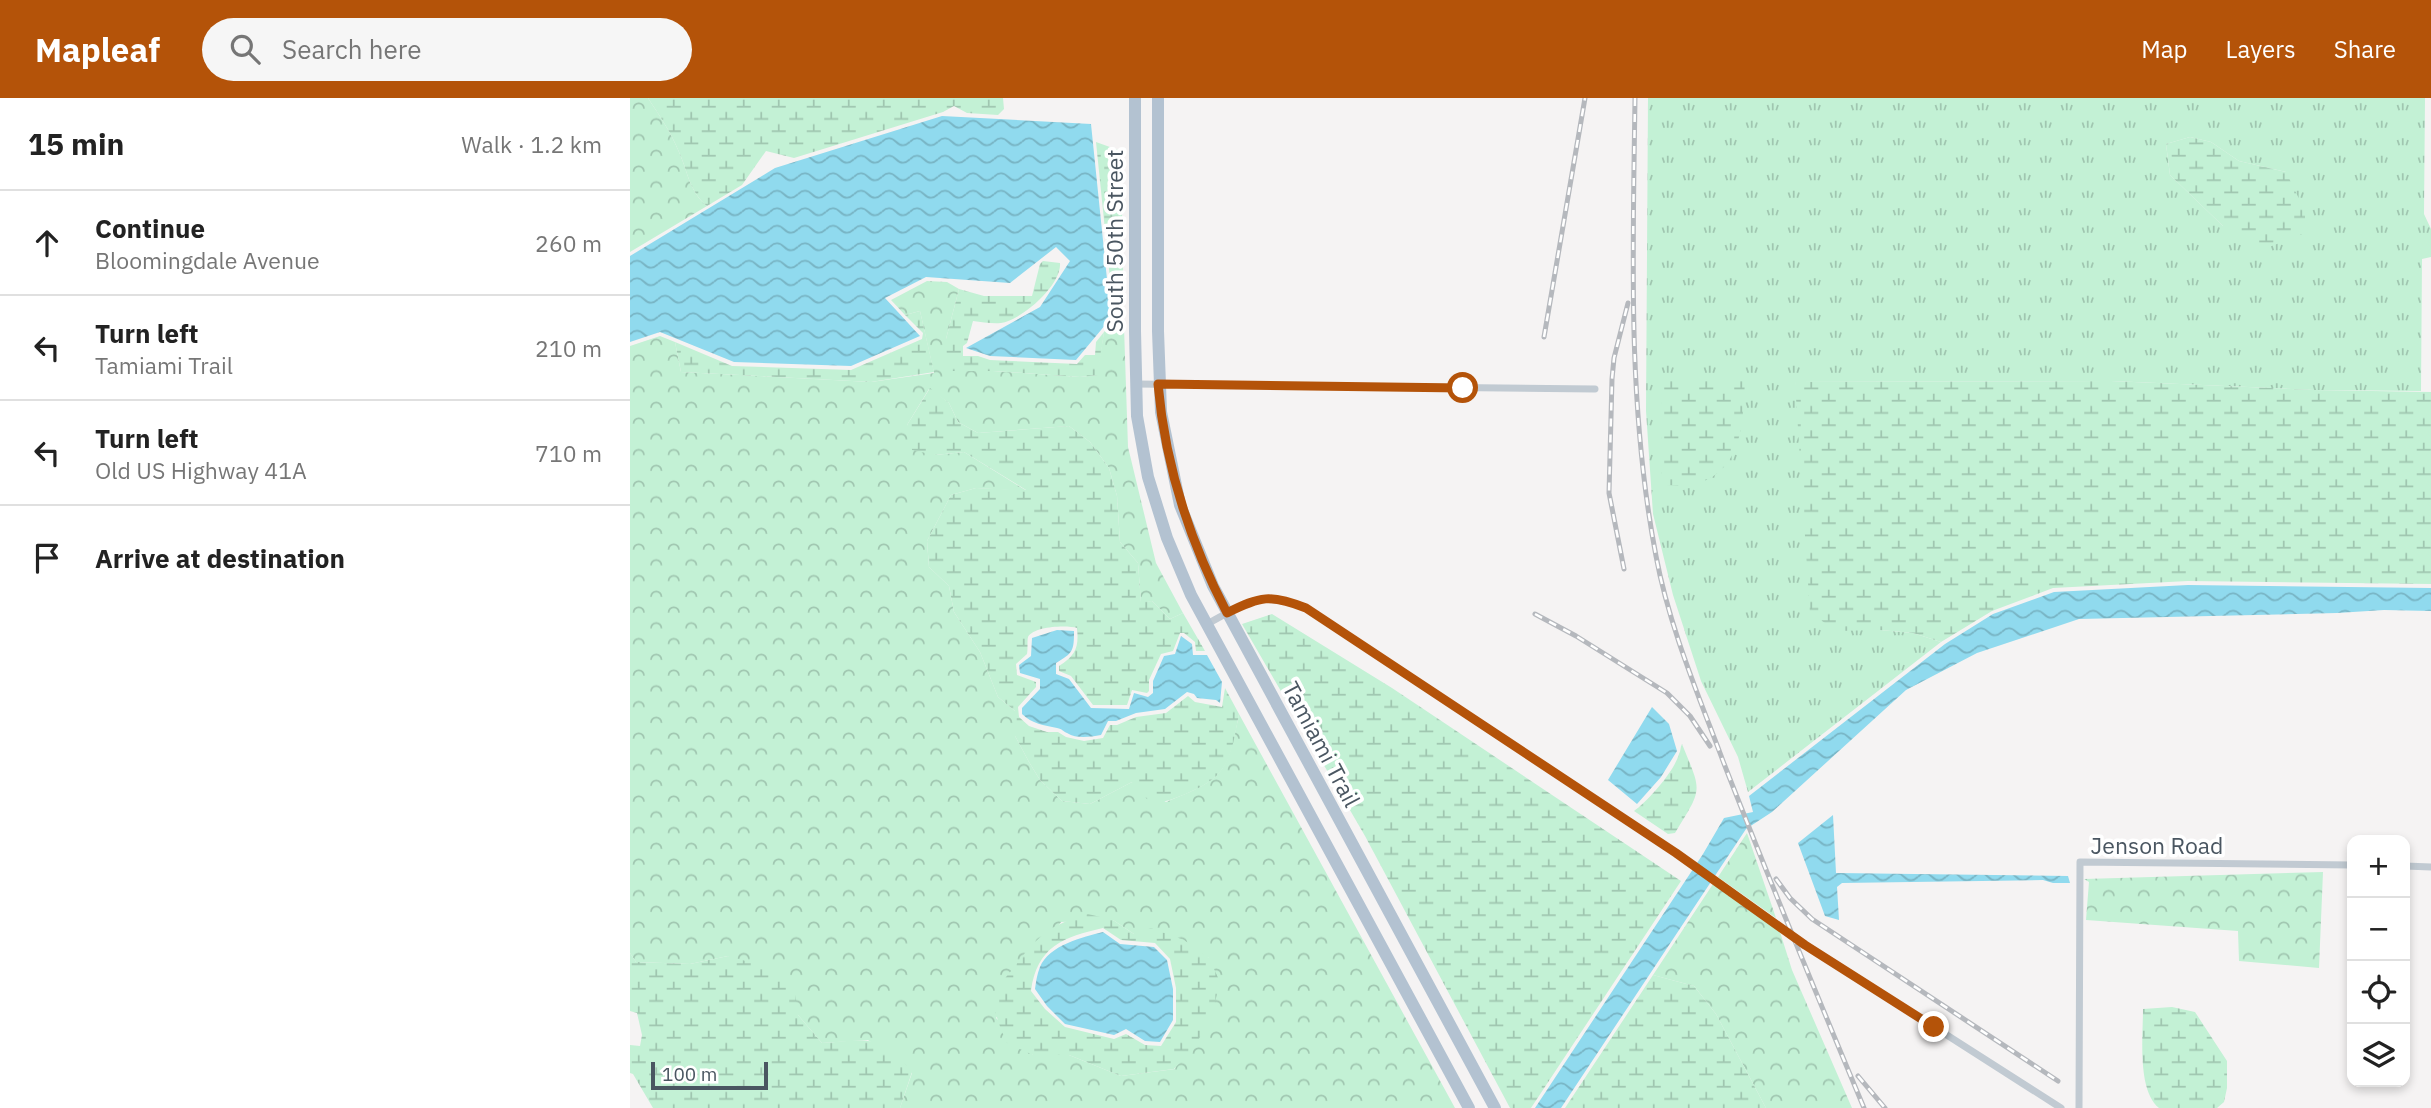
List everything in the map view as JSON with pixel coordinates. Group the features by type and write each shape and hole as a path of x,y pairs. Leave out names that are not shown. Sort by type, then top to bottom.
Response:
{"main road":[{"name":"South 50th Street","path":"1135,98 1135,384"},
{"name":"South 50th Street","path":"1158,98 1158,384"},
{"name":"Tamiami Trail","path":"1135,384 1137,416 1147,477 1179,568 1469,1108"},
{"name":"Tamiami Trail","path":"1158,384 1166,444 1180,505 1200,559 1495,1108"}],"street":[{"path":"1135,384 1595,389"},
{"path":"1207,624 1255,599 1282,599 1306,608 1692,864 1805,945 2061,1108"},
{"name":"Jenson Road","path":"2079,1108 2080,862 2347,866"},
{"path":"2410,866 2431,867"}],"green space":[{"path":"630,98 648,98 672,138 693,188 707,206 630,252"},
{"path":"648,98 1003,98 1004,109 998,115 967,113 954,106 943,112 794,158 766,151 742,185 707,206 693,188 665,124"},
{"path":"1648,98 2425,98 2424,214 2431,229 2431,257 2422,259 2421,391 2314,390 2111,381 1795,382 1880,630 1913,633 1941,642 1748,792 1738,757 1701,681 1673,595 1653,514 1646,411","holes":["2190,137 2211,142 2239,161 2286,172 2223,226 2170,175 2166,144"]},
{"path":"2190,137 2211,142 2239,161 2286,172 2305,211 2305,233 2264,249 2223,226 2170,175 2166,144"},
{"path":"1096,142 1121,151 1124,327 1109,326 1114,318"},
{"path":"1043,261 1060,263 1059,272 1048,291 1010,320 1001,323 973,321 967,343 963,346 963,356 978,356 990,360 1077,364 1085,355 1095,355 1096,342 1104,332 1098,375 1080,377 993,371 946,371 946,339 959,289 984,296 1032,296"},
{"path":"927,281 947,282 959,289 946,339 946,371 993,371 1080,377 1097,375 1104,332 1109,326 1124,327 1128,447 1156,563 1183,613 1170,619 1152,601 1141,603 1138,563 1120,542 1117,496 1109,468 1090,442 1069,426 978,433 958,422 949,403 929,389 907,425 935,455 964,452 1027,491 976,488 951,495 927,541 929,567 949,586 954,612 980,652 998,697 1015,711 1015,736 1029,762 1040,780 1062,801 1090,804 1132,782 1166,802 1200,787 1211,780 1226,763 1239,714 1455,1108 900,1108 912,1073 868,1040 822,1043 798,1015 728,956 690,964 636,962 630,953 630,346 660,336 675,342 681,372 871,382 934,373 920,311 905,315 891,300","holes":["1113,920 1134,934 1209,958 1175,1069 1121,1076 1069,1055 1033,1055 996,1018 1061,922"]},
{"path":"920,311 934,372 871,382 681,372 675,342 732,366 851,370 922,339 923,333 905,315"},
{"path":"1745,379 1738,442 1724,467 1712,477 1696,484 1662,485 1661,381"},
{"path":"2111,381 2431,392 2431,584 2188,581 2053,588 1992,611 1941,642 1913,633 1880,630 1837,631 1810,613 1795,382"},
{"path":"930,388 949,403 958,422 978,433 1069,426 1090,442 1109,468 1117,496 1120,542 1138,563 1141,602 1152,601 1170,619 1183,613 1205,651 1196,651 1195,642 1180,633 1173,651 1161,654 1149,680 1147,693 1132,690 1127,705 1093,705 1071,676 1059,671 1059,666 1075,650 1077,628 1059,627 1031,633 1028,637 1027,654 1016,664 1017,675 1036,682 1036,687 1018,707 1019,717 1029,726 1084,741 1103,738 1110,725 1136,717 1166,713 1188,696 1195,702 1222,707 1225,688 1239,714 1231,752 1221,771 1213,778 1167,801 1153,803 1134,790 1132,782 1090,804 1062,801 1040,780 1015,736 1015,711 998,697 980,652 954,612 949,586 929,567 927,541 951,495 976,488 1026,490 964,452 935,455 912,450 907,425"},
{"path":"1272,614 1392,688 1681,881 1531,1108 1510,1108 1365,836 1242,624"},
{"path":"1682,744 1696,782 1695,798 1675,833 1668,834 1634,811 1666,778"},
{"path":"1747,833 1776,918 1718,877"},
{"path":"2323,872 2319,968 2239,961 2238,931 2086,920 2089,882 2084,879"},
{"path":"1713,884 1780,932 1792,970 1852,1108 1766,1108 1716,1014 1694,986 1653,975"},
{"path":"1088,914 1113,920 1134,934 1151,928 1184,940 1209,958 1220,982 1213,1010 1195,1047 1174,1069 1121,1076 1069,1055 1033,1055 1007,1043 995,1010 997,990 1038,939 1064,922","holes":["1103,928 1121,940 1155,943 1170,959 1176,988 1176,1022 1161,1046 1145,1045 1126,1034 1114,1039 1065,1027 1045,1009 1031,991 1039,963 1055,946 1065,940"]},
{"path":"630,953 636,962 690,964 728,956 756,964 793,981 798,1015 822,1043 873,1042 892,1051 912,1072 900,1108 653,1108 630,1073 630,1045 640,1046 642,1035 637,1013 630,1011"},
{"path":"1653,975 1694,986 1716,1014 1766,1108 1565,1108"},
{"path":"2172,1007 2195,1012 2227,1061 2227,1088 2224,1102 2217,1108 2159,1108 2147,1089 2142,1047 2143,1009"}],"water":[{"path":"942,116 1091,124 1111,318 1076,360 990,356 966,348 1040,307 1070,261 1056,247 1010,283 926,277 885,298 920,336 851,366 734,362 660,332 630,342 630,256 775,168"},
{"path":"2188,585 2431,588 2431,611 2079,619 1977,653 1906,690 1772,812 1746,829 1561,1108 1535,1108 1724,818 1753,812 1749,796 1945,644 1993,614 2054,592"},
{"path":"1057,630 1074,631 1074,638 1071,651 1056,663 1056,674 1069,679 1091,708 1129,709 1134,693 1148,697 1153,693 1153,681 1164,656 1175,654 1181,636 1192,644 1193,655 1207,655 1222,682 1220,703 1197,698 1187,692 1165,709 1108,721 1101,735 1088,737 1075,736 1059,728 1034,722 1022,714 1022,708 1040,689 1040,679 1020,673 1019,665 1031,656 1032,638"},
{"path":"1652,707 1669,724 1677,751 1661,777 1637,804 1608,780"},
{"path":"1833,815 1836,873 2068,876 2070,883 2043,880 1842,883 1837,887 1839,920 1825,916 1798,843"},
{"path":"1103,932 1120,944 1154,947 1167,960 1173,989 1173,1020 1160,1042 1145,1041 1126,1029 1114,1035 1065,1024 1035,989 1040,967 1051,953 1067,943"}],"railway":[{"path":"1544,337 1585,98"},
{"path":"1635,98 1633,270 1636,385 1640,442 1656,556 1668,608 1723,761 1864,1108"},
{"path":"1624,569 1609,493 1614,358 1628,303"},
{"path":"1535,614 1576,636 1667,693 1690,716 1710,746"},
{"path":"1776,879 1790,898 1812,919 2058,1081"},
{"path":"1858,1076 1885,1108"}],"route":[{"path":"1463,388 1158,384 1166,444 1180,505 1200,559 1227,613 1255,599 1282,599 1306,608 1676,853 1805,945 1934,1027"}]}
